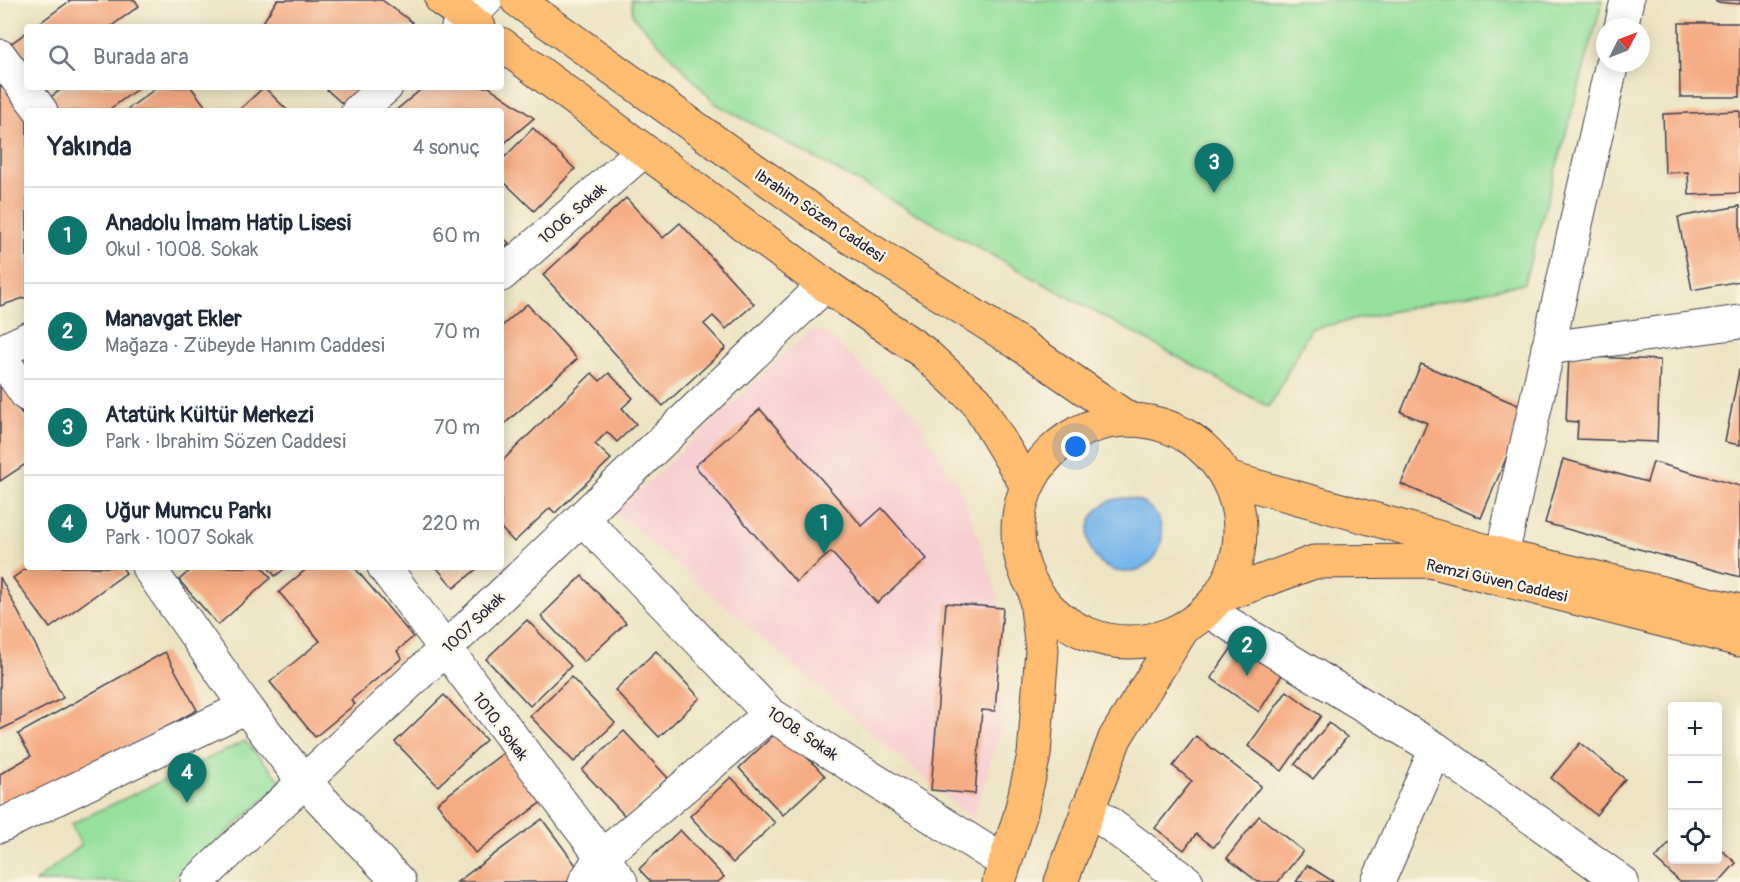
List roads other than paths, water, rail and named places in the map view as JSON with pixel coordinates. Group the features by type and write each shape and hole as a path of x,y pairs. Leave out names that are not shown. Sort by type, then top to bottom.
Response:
{"main road":[{"name":"Ibrahim Sözen Caddesi","path":"517,0 837,229 1018,343 1130,420"},
{"path":"504,46 825,285 923,352 976,401 1027,486"},
{"path":"1130,420 1159,424 1187,436 1210,454 1227,478 1237,505 1241,533 1237,562 1214,604 1182,630 1150,642 1117,643 1085,634 1056,617 1035,591 1020,558 1017,522 1027,486 1040,464 1065,440 1080,431 1105,422 1130,420"},
{"name":"Remzi Güven Caddesi","path":"1227,478 1502,555 1740,611"},
{"name":"Remzi Güven Caddesi","path":"1214,604 1314,562 1430,561 1740,640"},
{"path":"1001,872 1020,816 1034,755 1042,650 1035,591"},
{"path":"1061,882 1115,738 1182,630"}],"street":[{"path":"1623,18 1627,0"},
{"path":"0,56 24,88"},
{"path":"1502,555 1610,72"},
{"path":"25,90 39,108"},
{"path":"362,108 382,90"},
{"name":"1006. Sokak","path":"504,272 643,151"},
{"name":"1007 Sokak","path":"198,882 825,285"},
{"path":"1548,348 1740,322"},
{"path":"24,341 0,354 24,390"},
{"name":"1008. Sokak","path":"582,518 770,714 1001,872"},
{"path":"150,570 246,707 304,780 399,882"},
{"name":"1010. Sokak","path":"386,570 444,650 593,870 621,882"},
{"path":"1214,604 1436,749 1622,882"},
{"path":"0,826 246,707"},
{"path":"593,870 770,714"},
{"path":"1378,882 1436,749"},
{"path":"1088,807 1187,882"}],"water":[{"path":"1125,498 1139,501 1151,509 1159,521 1162,535 1159,549 1151,561 1139,569 1125,572 1111,569 1099,561 1091,549 1088,535 1091,521 1099,509 1111,501"}],"place":[{"name":"Atatürk Kültür Merkezi","path":"1214,193"},
{"name":"Anadolu İmam Hatip Lisesi","path":"824,554"},
{"name":"Manavgat Ekler","path":"1247,676"},
{"name":"Uğur Mumcu Parkı","path":"187,803"}]}
